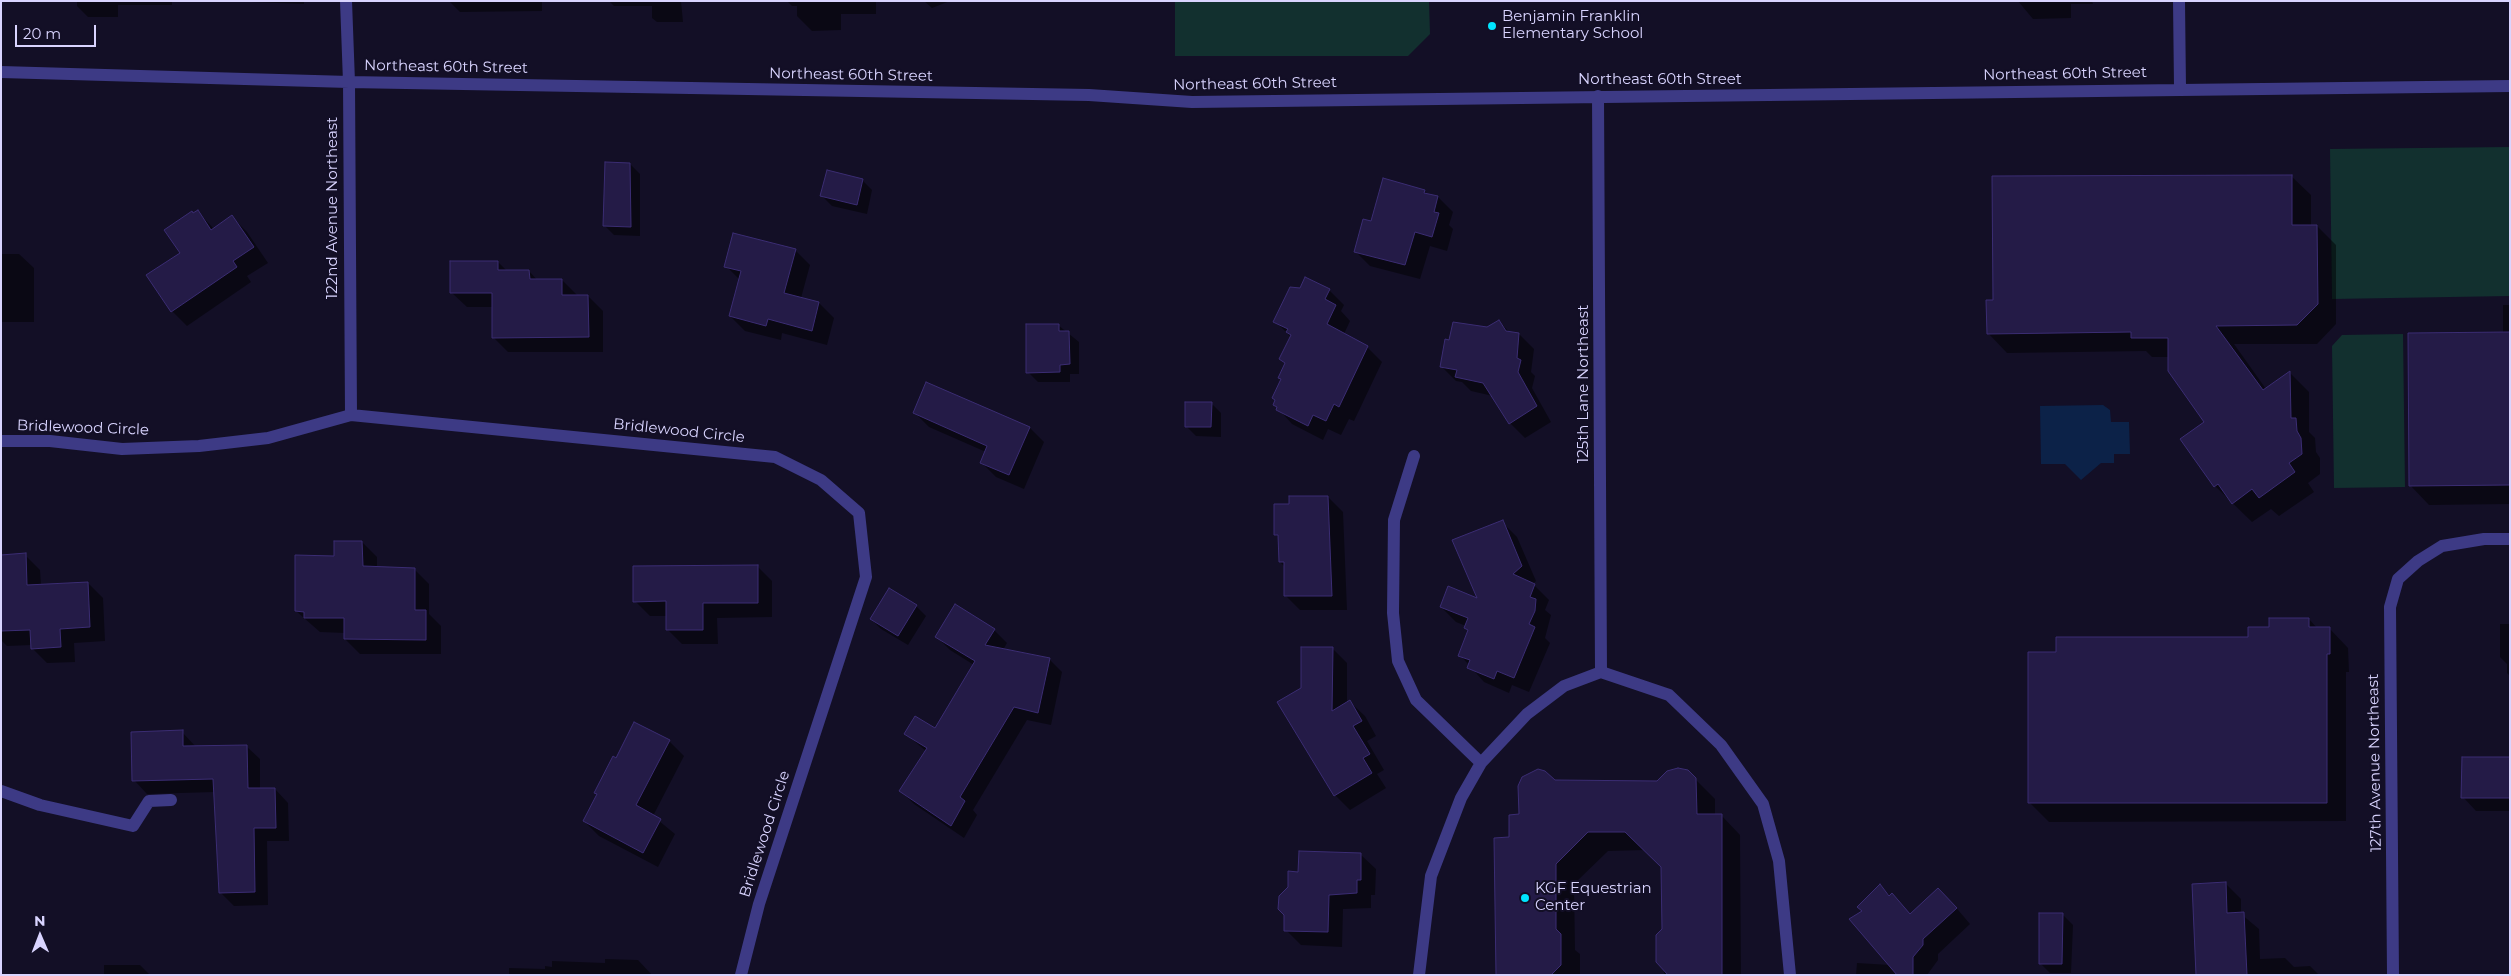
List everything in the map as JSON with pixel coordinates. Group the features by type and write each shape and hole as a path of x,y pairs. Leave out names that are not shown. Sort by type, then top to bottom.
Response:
{"street":[{"name":"122nd Avenue Northeast","path":"346,1 349,82 351,415"},
{"path":"2179,1 2180,88"},
{"name":"Northeast 60th Street","path":"1,72 349,82 1089,95 1177,102 2180,88 2510,86"},
{"name":"125th Lane Northeast","path":"1598,96 1601,672"},
{"name":"Bridlewood Circle","path":"1,441 50,441 122,449 199,446 268,438 351,415 776,457 821,480 858,513 866,577 759,904 742,975"},
{"path":"1414,456 1394,520 1393,614 1398,661 1416,700 1481,763"},
{"name":"127th Avenue Northeast","path":"2393,975 2390,607 2398,579 2418,561 2442,546 2484,539 2510,539"},
{"path":"1419,975 1431,876 1461,798 1481,763 1527,714 1564,686 1601,672 1668,695 1721,744 1763,804 1779,861 1790,975"},
{"path":"1,791 40,805 133,826 149,801 171,800"}],"green space":[{"path":"1175,1 1429,1 1430,34 1408,56 1175,56"},
{"path":"2510,147 2510,296 2332,299 2330,149"},
{"path":"2403,334 2405,487 2334,488 2332,346 2342,335"}],"water":[{"path":"2103,405 2110,410 2111,422 2129,422 2130,454 2114,454 2114,463 2101,463 2081,480 2065,464 2041,464 2040,406"}],"building":[{"path":"605,162 630,163 631,227 603,226"},
{"path":"827,170 863,179 857,205 820,196"},
{"path":"2292,175 2292,225 2317,225 2318,304 2297,325 2216,326 2263,390 2290,371 2291,418 2296,418 2297,431 2301,438 2302,454 2289,463 2295,472 2259,498 2252,489 2232,504 2218,484 2214,487 2180,439 2204,422 2168,371 2168,338 2131,338 2131,332 1987,334 1986,300 1993,300 1992,176"},
{"path":"1383,178 1425,190 1424,193 1438,196 1434,212 1439,213 1432,237 1415,232 1405,265 1354,252 1363,219 1371,221"},
{"path":"198,210 211,230 232,215 254,247 233,261 237,267 171,312 146,275 180,253 164,230 192,211 193,213"},
{"path":"733,233 796,249 784,293 819,302 812,331 768,319 766,326 729,316 741,271 724,267"},
{"path":"450,261 498,261 498,270 529,270 530,279 562,279 562,295 588,295 589,337 492,338 492,293 450,293"},
{"path":"1305,277 1330,289 1325,299 1336,305 1327,324 1368,346 1339,407 1334,404 1326,421 1313,415 1308,426 1276,410 1277,407 1273,405 1275,400 1272,398 1281,379 1278,378 1285,363 1279,359 1291,335 1286,332 1288,329 1273,322 1290,287 1300,288"},
{"path":"1499,320 1506,331 1519,333 1517,358 1521,360 1518,372 1537,406 1509,424 1483,383 1455,377 1457,370 1440,367 1445,339 1449,340 1453,322 1487,327"},
{"path":"1026,324 1059,324 1059,331 1069,331 1070,364 1060,365 1060,372 1026,373"},
{"path":"2510,332 2510,485 2409,486 2408,333"},
{"path":"926,382 1030,427 1009,475 980,463 987,446 913,413"},
{"path":"1185,402 1212,402 1211,427 1185,427"},
{"path":"1289,496 1328,496 1332,596 1284,596 1284,562 1279,562 1278,535 1274,535 1274,504 1289,504"},
{"path":"1503,520 1522,566 1513,574 1535,584 1530,597 1536,599 1535,611 1529,624 1535,627 1514,678 1497,671 1494,679 1467,668 1470,660 1458,656 1468,630 1464,628 1468,618 1440,607 1448,586 1477,598 1452,540"},
{"path":"334,541 362,541 363,566 415,568 415,610 426,610 426,640 344,639 344,618 304,618 304,612 295,611 295,555 334,556"},
{"path":"26,553 27,585 88,582 90,627 60,629 61,647 31,649 30,630 1,631 1,555"},
{"path":"758,565 758,603 703,603 703,630 666,630 666,601 633,602 633,566"},
{"path":"889,588 917,605 898,636 870,619"},
{"path":"955,604 995,629 985,645 1050,658 1038,713 1014,707 960,797 965,801 951,826 899,791 927,748 904,734 915,716 935,728 975,661 935,637"},
{"path":"2269,618 2309,618 2309,627 2330,627 2330,654 2327,654 2327,803 2028,803 2028,652 2056,652 2056,637 2248,637 2248,627 2269,627"},
{"path":"1301,647 1333,647 1332,711 1350,700 1362,721 1353,726 1370,754 1363,758 1372,773 1334,796 1277,702 1301,688"},
{"path":"634,722 670,740 636,805 661,819 643,853 583,821 597,794 594,793 613,756 616,758"},
{"path":"183,730 183,746 247,745 248,788 275,788 276,828 254,828 255,892 219,893 213,779 132,781 131,732"},
{"path":"2462,757 2510,757 2510,798 2461,798"},
{"name":"KGF Equestrian Center","path":"1678,768 1688,770 1696,778 1697,814 1722,814 1722,975 1668,975 1656,962 1656,935 1662,929 1661,867 1625,832 1588,832 1556,864 1556,929 1561,934 1561,965 1551,975 1496,975 1494,838 1509,837 1509,815 1519,814 1518,786 1522,777 1538,769 1545,771 1555,780 1657,781 1667,771"},
{"path":"1299,851 1361,853 1361,880 1357,880 1357,893 1329,895 1328,932 1284,931 1284,915 1278,909 1279,896 1288,887 1288,871 1298,872"},
{"path":"2226,882 2227,913 2244,912 2247,975 2196,975 2192,884"},
{"path":"1880,884 1889,896 1892,893 1910,914 1938,888 1957,908 1923,939 1923,945 1913,957 1913,975 1897,975 1849,919 1862,911 1857,907"},
{"path":"2039,913 2063,913 2062,964 2039,964"}],"place":[{"name":"Benjamin Franklin Elementary School","path":"1492,26"},
{"name":"KGF Equestrian Center","path":"1525,898"}]}
